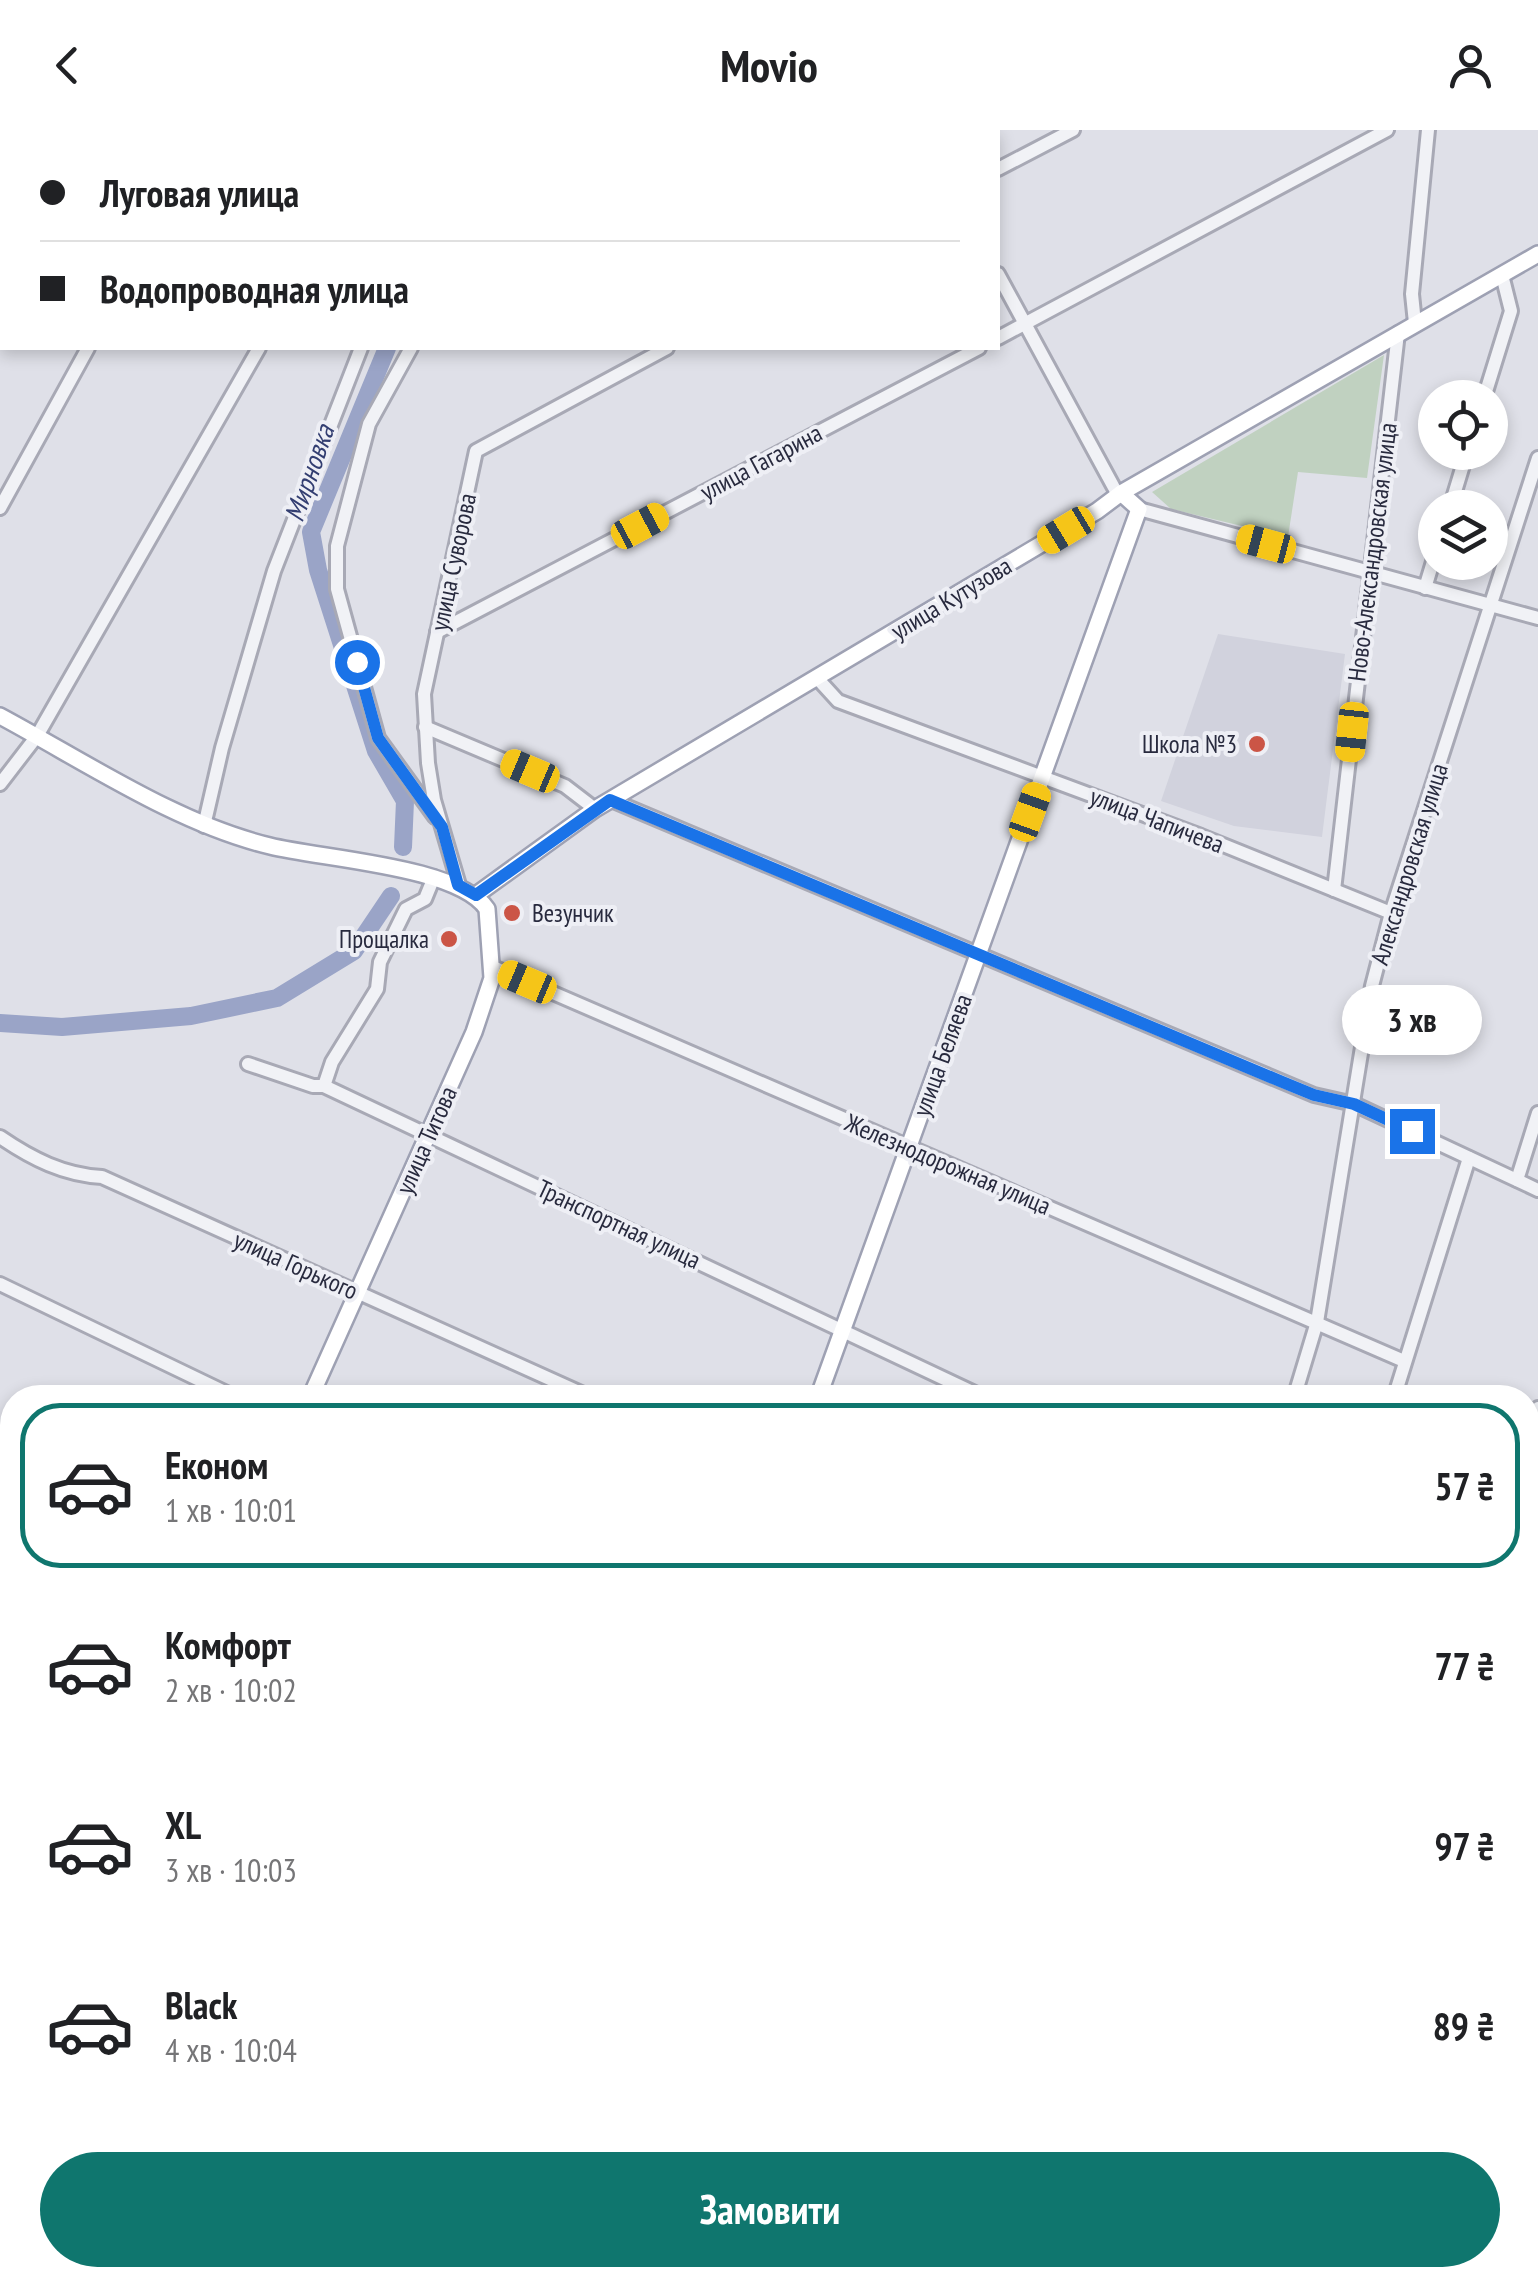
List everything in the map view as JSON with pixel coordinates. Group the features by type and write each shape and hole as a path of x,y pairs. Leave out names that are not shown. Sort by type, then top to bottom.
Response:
{"main road":[{"name":"улица Кутузова","path":"476,895 610,800 1097,512 1120,494 1538,254"},
{"path":"1120,494 1139,509"},
{"name":"улица Беляева","path":"823,1385 1139,509"},
{"path":"0,716 204,826 269,846 434,878 476,895"},
{"name":"улица Титова","path":"316,1385 474,1032 492,967 488,908 476,895"}],"street":[{"path":"1000,168 1073,130"},
{"path":"1000,337 1388,130"},
{"path":"1415,323 1412,294 1428,130"},
{"path":"1489,380 1510,311 1502,275"},
{"path":"1000,278 1120,494"},
{"name":"Ново-Александровская улица","path":"1334,890 1398,333"},
{"path":"0,508 87,350"},
{"path":"0,784 37,736 258,350"},
{"path":"204,826 222,748 274,571 359,350"},
{"path":"410,350 369,424 337,546 337,589 378,738 442,827"},
{"name":"улица Суворова","path":"458,885 434,800 424,694 476,451 663,350"},
{"name":"улица Гагарина","path":"437,632 975,350"},
{"name":"Александровская улица","path":"1298,1385 1318,1322 1372,986 1391,914 1538,458"},
{"path":"1139,509 1538,618"},
{"path":"1425,588 1427,580"},
{"name":"улица Чапичева","path":"816,678 838,700 1391,914"},
{"path":"425,727 564,786 595,810"},
{"path":"610,800 1314,1095 1354,1104 1538,1190"},
{"path":"324,1086 332,1062 377,989 380,962 406,909 425,899 434,878"},
{"name":"Железнодорожная улица","path":"492,967 1404,1362"},
{"name":"Транспортная улица","path":"248,1064 313,1086 324,1086 958,1385"},
{"path":"1517,1180 1538,1113"},
{"name":"улица Горького","path":"0,1137 31,1158 80,1176 102,1177 563,1385"},
{"path":"1398,1385 1469,1158"},
{"path":"0,1284 210,1385"}],"shaded area":[{"name":"Школа №3","path":"1218,634 1345,654 1322,837 1234,826 1161,801"}],"green space":[{"path":"1384,355 1367,478 1298,472 1288,537 1171,509 1152,492"}],"waterway":[{"name":"Мирновка","path":"386,350 311,532 318,570 376,751 405,801 403,847"},
{"name":"Мирновка","path":"0,1023 62,1027 191,1016 277,998 354,951 391,896"}],"place":[{"name":"Школа №3","path":"1257,744"},
{"name":"Везунчик","path":"512,913"},
{"name":"Прощалка","path":"449,939"}],"route":[{"path":"357,662 378,738 442,827 458,885 476,895 610,800 1280,1081 1314,1095 1354,1104 1412,1131"}]}
